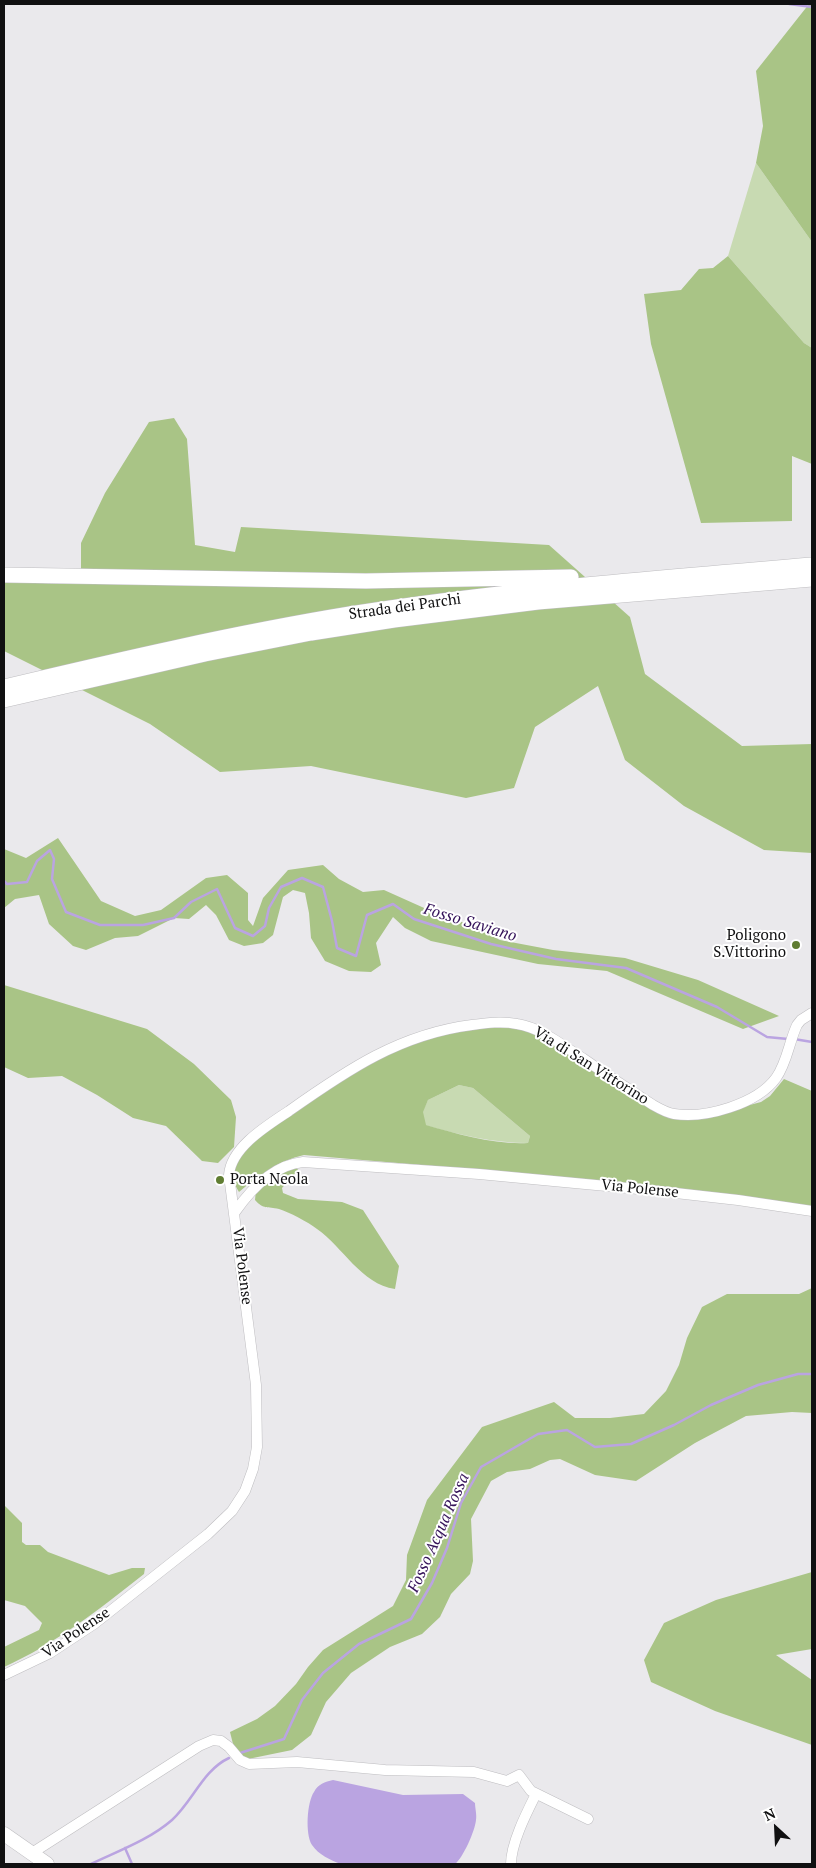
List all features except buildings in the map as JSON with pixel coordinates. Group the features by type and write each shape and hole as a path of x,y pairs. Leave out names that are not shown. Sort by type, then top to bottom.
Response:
{"highway":[{"name":"Strada dei Parchi","path":"4,700 315,620 553,588 812,565"},
{"path":"4,575 387,581 690,575"},
{"name":"Strada dei Parchi","path":"4,687 203,648 353,626 518,604 812,579"}],"main road":[{"path":"4,1834 47,1864"}],"street":[{"name":"Via di San Vittorino","path":"235,1212 229,1178 230,1169 238,1153 254,1136 349,1070 380,1052 427,1034 463,1026 498,1022 527,1026 555,1041 653,1105 668,1112 682,1115 724,1109 764,1091 776,1078 801,1020 812,1013"},
{"name":"Via Polense","path":"4,1675 50,1653 87,1629 208,1534 226,1517 242,1497 254,1461 258,1437 254,1363 235,1212 251,1190 265,1178 285,1167 303,1162 480,1174 619,1187 712,1196 812,1210"},
{"path":"32,1853 191,1751 213,1740 221,1741 246,1764 297,1762 371,1770 474,1772 507,1782 519,1775 531,1791 588,1819"},
{"path":"512,1864 518,1837 536,1794"}],"green space":[{"path":"809,4 812,4 812,242 756,163 763,126 756,71"},
{"path":"756,163 812,242 812,348 804,343 728,256"},
{"path":"728,256 804,343 812,348 812,464 792,456 792,521 701,523 651,344 644,294 681,290 699,269 713,268"},
{"path":"174,418 187,439 195,545 235,552 241,527 549,545 630,617 645,674 742,746 812,744 812,853 764,850 684,806 625,760 598,686 535,727 514,788 466,798 311,766 220,772 150,724 4,651 4,582 81,584 81,543 105,493 149,422"},
{"path":"58,838 101,901 135,916 161,910 206,878 227,875 248,893 248,920 253,926 263,898 288,870 323,865 339,879 363,892 384,890 442,916 465,923 500,940 553,950 625,958 698,980 779,1016 743,1029 607,971 538,964 431,941 405,928 393,917 376,943 381,965 371,972 349,971 325,961 311,938 305,893 293,890 283,897 273,935 263,943 244,946 229,940 216,915 206,905 189,919 174,918 138,936 115,938 86,950 73,946 49,924 39,895 15,899 4,908 4,849 26,858"},
{"path":"4,985 147,1029 194,1064 231,1100 236,1117 234,1147 218,1163 202,1161 166,1126 133,1118 62,1076 28,1078 4,1067"},
{"path":"498,1026 519,1028 533,1032 651,1108 709,1116 761,1102 770,1096 784,1079 812,1091 812,1207 480,1170 304,1155 269,1169 239,1192 234,1180 233,1170 244,1152 261,1135 310,1099 404,1046 438,1035","holes":["459,1085 473,1088 530,1136 528,1143 490,1141 426,1125 423,1112 428,1100"]},
{"path":"459,1085 473,1088 530,1136 528,1143 476,1138 425,1125 422,1112 428,1100"},
{"path":"295,1165 298,1170 282,1188 283,1193 298,1199 342,1202 363,1210 399,1266 395,1289 383,1286 362,1273 309,1223 283,1210 263,1206 255,1200 256,1190 283,1169"},
{"path":"812,1288 812,1413 792,1412 746,1416 695,1443 636,1481 595,1475 560,1459 550,1460 530,1469 507,1472 491,1481 471,1519 473,1561 470,1574 451,1594 440,1617 422,1634 390,1647 351,1673 326,1702 311,1735 292,1750 248,1759 240,1757 234,1748 230,1732 257,1719 275,1706 296,1684 323,1650 393,1606 406,1580 407,1555 427,1500 482,1427 554,1402 575,1418 610,1418 644,1414 666,1391 679,1365 687,1338 702,1307 727,1294 799,1294"},
{"path":"4,1505 22,1523 22,1542 26,1545 40,1545 48,1552 109,1575 132,1568 145,1568 144,1574 77,1625 41,1648 4,1667 4,1647 39,1630 42,1623 25,1606 4,1600"},
{"path":"812,1572 812,1649 776,1655 812,1680 812,1745 715,1711 651,1682 644,1660 664,1623 716,1600"}],"shaded area":[{"path":"333,1780 403,1795 463,1794 475,1803 476,1816 475,1825 465,1850 455,1864 341,1864 329,1859 318,1852 312,1845 308,1833 308,1818 310,1803 316,1789 322,1784"}],"waterway":[{"path":"789,4 812,7"},
{"name":"Fosso Saviano","path":"4,881 7,884 27,882 37,861 50,850 54,859 52,879 66,912 100,925 143,925 174,918 191,902 217,889 235,928 253,936 265,926 269,908 281,887 302,878 323,887 337,948 356,956 367,915 393,904 414,919 491,944 556,959 626,968 717,1007 767,1037 788,1039"},
{"name":"Fosso Saviano","path":"794,1039 812,1042"},
{"name":"Fosso Acqua Rossa","path":"240,1753 284,1739 302,1700 323,1673 359,1644 411,1619 432,1583 447,1548 461,1503 481,1467 538,1434 567,1430 595,1447 631,1444 674,1425 711,1405 758,1385 798,1374 812,1374"},
{"name":"Fosso Acqua Rossa","path":"91,1864 133,1845 163,1827 179,1812 212,1770 229,1758"},
{"path":"125,1848 132,1864"}],"place":[{"name":"Poligono S.Vittorino","path":"796,945"},
{"name":"Porta Neola","path":"220,1180"}]}
